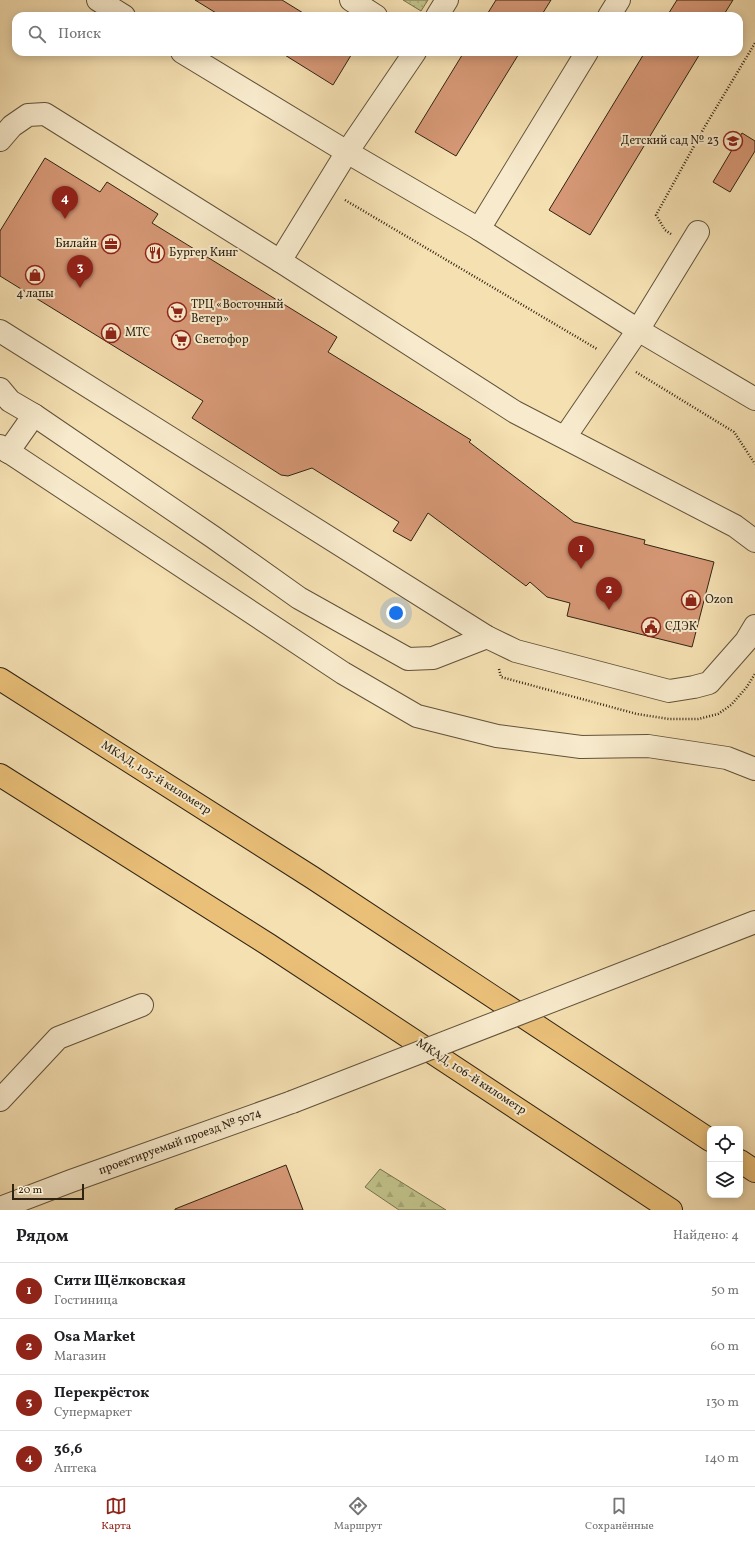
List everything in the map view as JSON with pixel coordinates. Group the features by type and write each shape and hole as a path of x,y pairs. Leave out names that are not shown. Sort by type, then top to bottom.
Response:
{"highway":[{"name":"МКАД, 105-й километр","path":"0,679 313,878 707,1138"},
{"name":"МКАД, 106-й километр","path":"0,774 269,945 671,1210"},
{"path":"743,1162 755,1171"}],"street":[{"path":"98,0 118,12"},
{"path":"351,0 370,12"},
{"path":"440,12 447,0"},
{"path":"612,12 619,0"},
{"path":"189,56 347,152 479,229 638,330 755,399"},
{"path":"280,261 347,152 412,56"},
{"path":"479,229 585,56"},
{"path":"0,140 12,126 28,115 45,114 280,261 515,412 735,526 755,541"},
{"path":"565,437 638,330 693,239"},
{"path":"0,331 487,637 516,651 669,691 709,683 746,641 755,626"},
{"path":"0,389 10,401 34,415 213,537 299,598 408,659 433,658 487,637"},
{"path":"34,415 4,449 343,673 417,716 496,736 581,747 648,746 726,758 755,769"},
{"name":"проектируемый проезд № 5074","path":"0,1208 71,1180 292,1102 755,922"},
{"path":"0,1100 58,1038 142,1005"}],"path":[{"path":"693,239 665,230 656,215 704,128 755,42"},
{"path":"342,198 734,432 755,464"}],"green space":[{"path":"403,0 428,0 421,11"},
{"path":"380,1169 446,1210 399,1210 365,1187"}],"building":[{"path":"195,0 282,0 302,12 214,12"},
{"path":"496,0 551,0 544,12 488,12"},
{"path":"677,0 733,0 726,12 670,12"},
{"path":"286,56 351,56 333,85"},
{"path":"462,56 518,56 456,156 415,132"},
{"path":"643,56 699,56 590,235 549,210"},
{"path":"742,133 755,141 755,151 730,192 713,182"},
{"path":"45,158 100,192 107,182 158,214 152,223 337,337 328,352 471,440 469,442 574,522 645,540 644,544 714,562 692,647 567,616 570,603 547,597 530,582 526,586 428,513 411,541 393,531 399,522 312,468 288,476 281,475 192,418 203,401 0,276 0,231"},
{"path":"286,1165 303,1210 175,1210 175,1209"}],"place":[{"name":"Детский сад № 23","path":"733,141"},
{"name":"36,6","path":"65,219"},
{"name":"Билайн","path":"111,244"},
{"name":"Бургер Кинг","path":"155,253"},
{"name":"4 лапы","path":"35,275"},
{"name":"Перекрёсток","path":"80,288"},
{"name":"ТРЦ «Восточный Ветер»","path":"177,312"},
{"name":"МТС","path":"111,333"},
{"name":"Светофор","path":"181,340"},
{"name":"Сити Щёлковская","path":"581,569"},
{"name":"Ozon","path":"691,600"},
{"name":"Osa Market","path":"609,610"},
{"name":"СДЭК","path":"651,627"}]}
